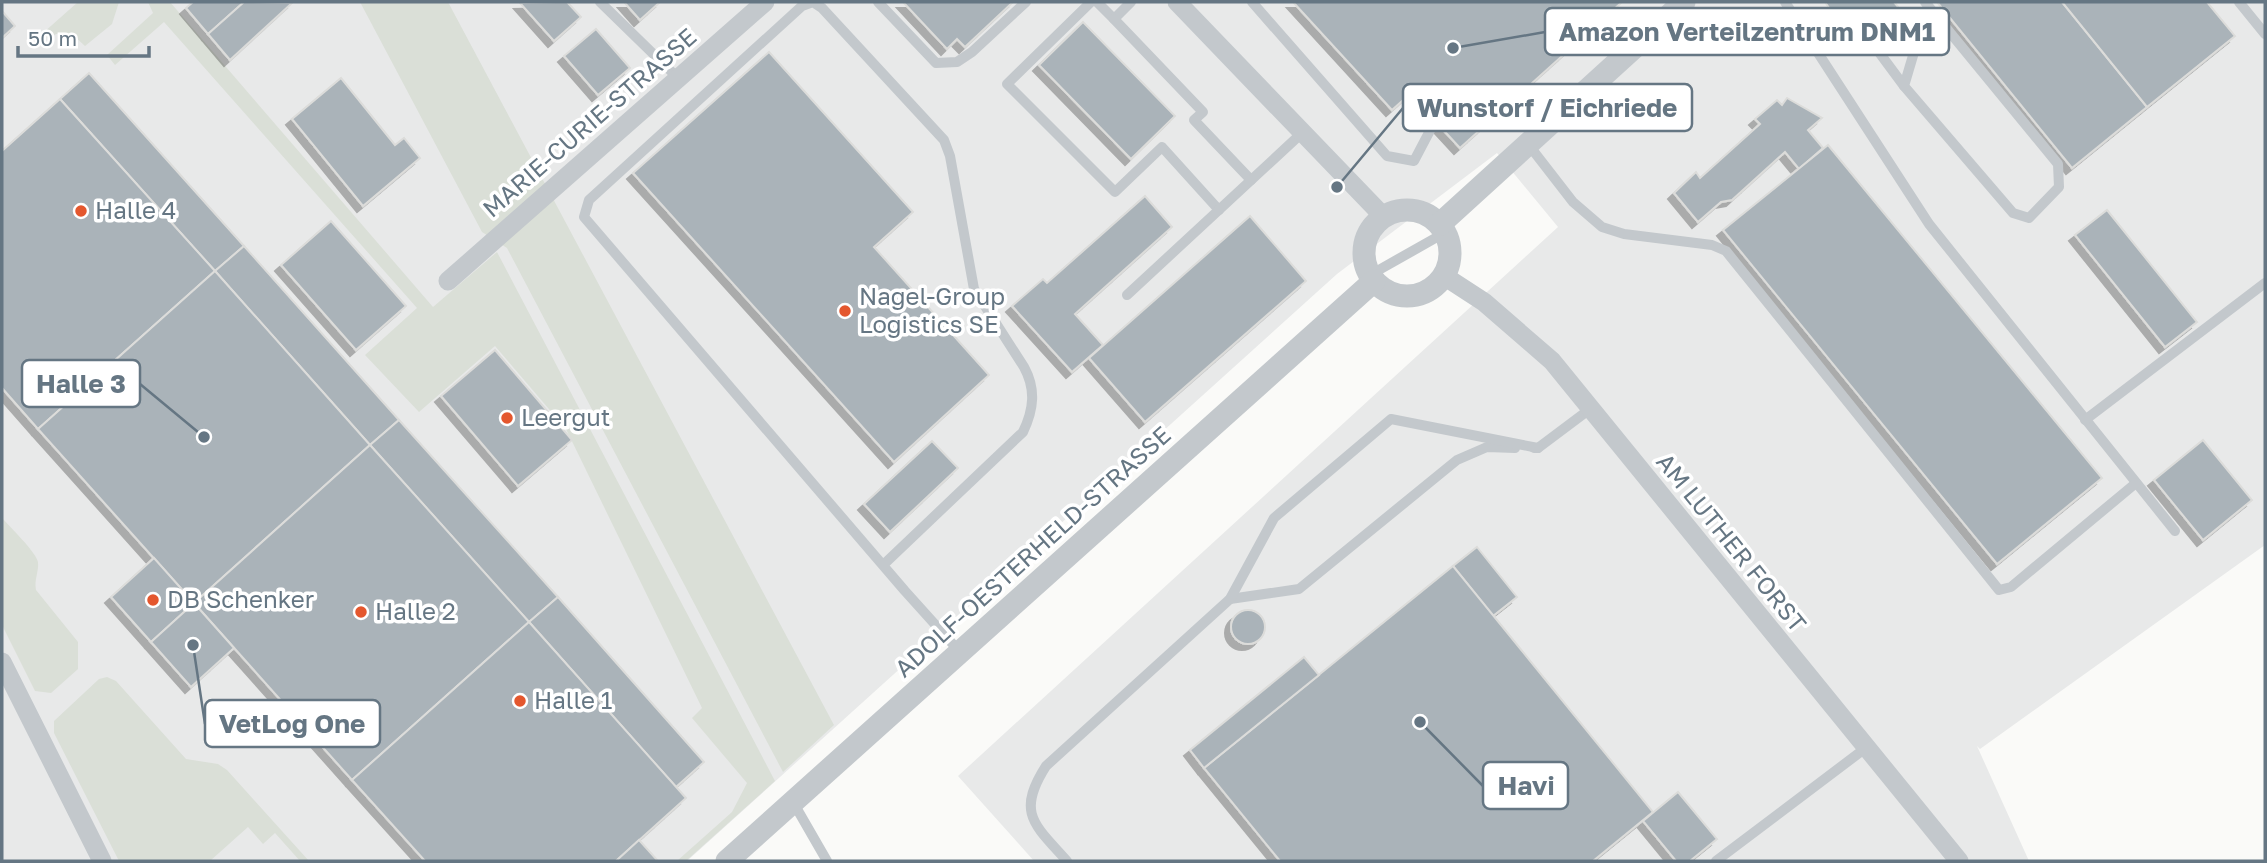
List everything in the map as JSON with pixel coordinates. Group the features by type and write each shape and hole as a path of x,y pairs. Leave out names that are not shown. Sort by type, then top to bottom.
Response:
{"street":[{"name":"MARIE-CURIE-STRASSE","path":"447,281 765,2"},
{"path":"1177,2 1383,216"},
{"path":"1443,228 1527,144 1684,2"},
{"path":"1406,209 1423,212 1443,228 1451,254 1444,276 1424,294 1397,296 1372,278 1364,250 1367,237 1383,216 1406,209"},
{"name":"AM LUTHER FORST","path":"1444,276 1521,332 1552,361 1959,861"},
{"name":"ADOLF-OESTERHELD-STRASSE","path":"727,861 961,653 1372,278"},
{"path":"2,662 102,861"}],"lane":[{"path":"600,2 679,79"},
{"path":"883,565 1023,432 1030,417 1033,398 1030,379 1024,367 974,289 950,156 944,140 822,8 813,2 802,6 589,200 584,217 883,565 961,653"},
{"path":"878,2 936,64 957,62 972,52 1026,2"},
{"path":"1091,2 1007,84 1115,192 1162,147 1219,210"},
{"path":"1097,2 1203,111 1194,120 1251,180"},
{"path":"1114,19 1131,2"},
{"path":"1252,2 1387,156 1414,162 1435,121"},
{"path":"1785,2 1929,224 2175,531"},
{"path":"2239,2 2265,34"},
{"path":"1864,32 1904,86 2013,213 2029,218 2059,187 2058,164 1927,4"},
{"path":"1904,86 1927,4"},
{"path":"1127,295 1303,132"},
{"path":"1527,144 1573,202 1602,227 1624,234 1712,245 1726,251 1998,590 2011,587 2136,483"},
{"path":"1372,278 1443,228"},
{"path":"2085,419 2265,283"},
{"path":"1230,599 1299,589 1457,460 1486,447 1538,448 1590,409"},
{"path":"1068,861 1031,815 1030,796 1046,766 1230,599 1274,518 1391,419 1538,448"},
{"path":"1716,861 1867,747"},
{"path":"793,802 827,861"}],"shaded area":[{"path":"2,2 2265,2 2265,545 1980,749 1977,746 2029,861 1034,861 958,776 1558,227 1497,153 1337,274 687,861 2,861"},
{"path":"78,2 119,2 112,24 85,46 64,33 48,38 43,33"},
{"path":"148,2 170,2 433,307 497,252 775,781 686,861 677,861 732,812 747,783 692,718 702,708 566,429 495,346 419,412 365,355 417,308 164,22 115,65 107,55 153,13"},
{"path":"360,2 448,2 834,725 783,772 507,248 482,232"},
{"path":"2,518 28,546 38,562 36,590 78,642 78,669 51,693 35,691 2,625"},
{"path":"107,677 116,681 186,759 218,764 227,770 309,861 300,861 275,833 263,844 248,827 210,861 119,861 54,733 54,721 99,679"}],"building":[{"path":"193,2 244,2 208,34 186,8"},
{"path":"244,2 292,3 230,60 208,34"},
{"path":"567,2 581,17 554,41 520,3"},
{"path":"624,2 660,2 640,20"},
{"path":"903,2 1013,2 965,47 957,39 947,49"},
{"path":"1293,2 1622,2 1460,148 1410,94 1392,110"},
{"path":"1825,2 1894,2 1899,8 1852,41"},
{"path":"1937,2 2062,2 2147,107 2072,168"},
{"path":"2062,2 2207,2 2235,36 2147,107"},
{"path":"2,11 15,26 2,38"},
{"path":"1083,22 1175,116 1131,159 1039,65"},
{"path":"596,29 630,68 598,95 564,56"},
{"name":"Nagel-Group Logistics SE","path":"769,52 913,212 874,247 989,375 894,462 633,173"},
{"path":"89,73 244,246 215,271 60,99"},
{"path":"341,78 395,145 404,138 420,158 363,206 292,119"},
{"path":"1787,98 1822,118 1808,130 1823,148 1799,169 1785,152 1732,200 1721,202 1698,222 1674,193 1696,172 1700,178 1760,124 1755,119 1777,100 1782,105"},
{"name":"Halle 4","path":"60,99 215,271 38,429 2,388 2,151"},
{"path":"1828,145 2102,478 1997,564 1723,230"},
{"path":"1145,196 1172,227 1075,314 1103,345 1072,372 1012,306 1043,279 1047,283"},
{"path":"2107,210 2197,322 2165,347 2075,235"},
{"path":"1250,216 1306,281 1145,422 1089,358"},
{"path":"331,221 406,306 356,350 281,265"},
{"path":"244,246 399,420 370,445 215,271"},
{"path":"215,271 370,445 194,603 38,429"},
{"name":"Leergut","path":"495,350 572,440 518,486 441,396"},
{"path":"399,420 558,597 529,622 370,445"},
{"path":"2203,440 2252,500 2203,540 2154,480"},
{"path":"932,441 958,468 890,532 864,504"},
{"name":"Halle 2","path":"370,445 529,622 352,780 194,603"},
{"path":"1477,547 1517,597 1493,616 1453,566"},
{"name":"DB Schenker","path":"154,558 194,603 151,642 111,597"},
{"path":"1453,566 1653,812 1593,861 1280,861 1204,768"},
{"path":"558,597 704,762 676,787 529,622"},
{"path":"194,603 234,648 191,687 151,642"},
{"path":"1248,610 1260,615 1265,627 1260,639 1248,644 1236,639 1231,627 1236,615"},
{"name":"Halle 1","path":"529,622 686,798 616,861 425,861 352,780"},
{"path":"1304,657 1319,675 1204,768 1190,750"},
{"path":"1678,792 1717,839 1690,861 1676,861 1643,821"},
{"path":"639,840 658,861 616,861"}],"place":[{"name":"Amazon Verteilzentrum DNM1","path":"1453,48"},
{"name":"Wunstorf / Eichriede","path":"1337,187"},
{"name":"Halle 4","path":"81,211"},
{"name":"Nagel-Group Logistics SE","path":"845,311"},
{"name":"Leergut","path":"507,418"},
{"name":"Halle 3","path":"204,437"},
{"name":"DB Schenker","path":"153,600"},
{"name":"Halle 2","path":"361,612"},
{"name":"VetLog One","path":"193,645"},
{"name":"Halle 1","path":"520,701"},
{"name":"Havi","path":"1420,722"}]}
